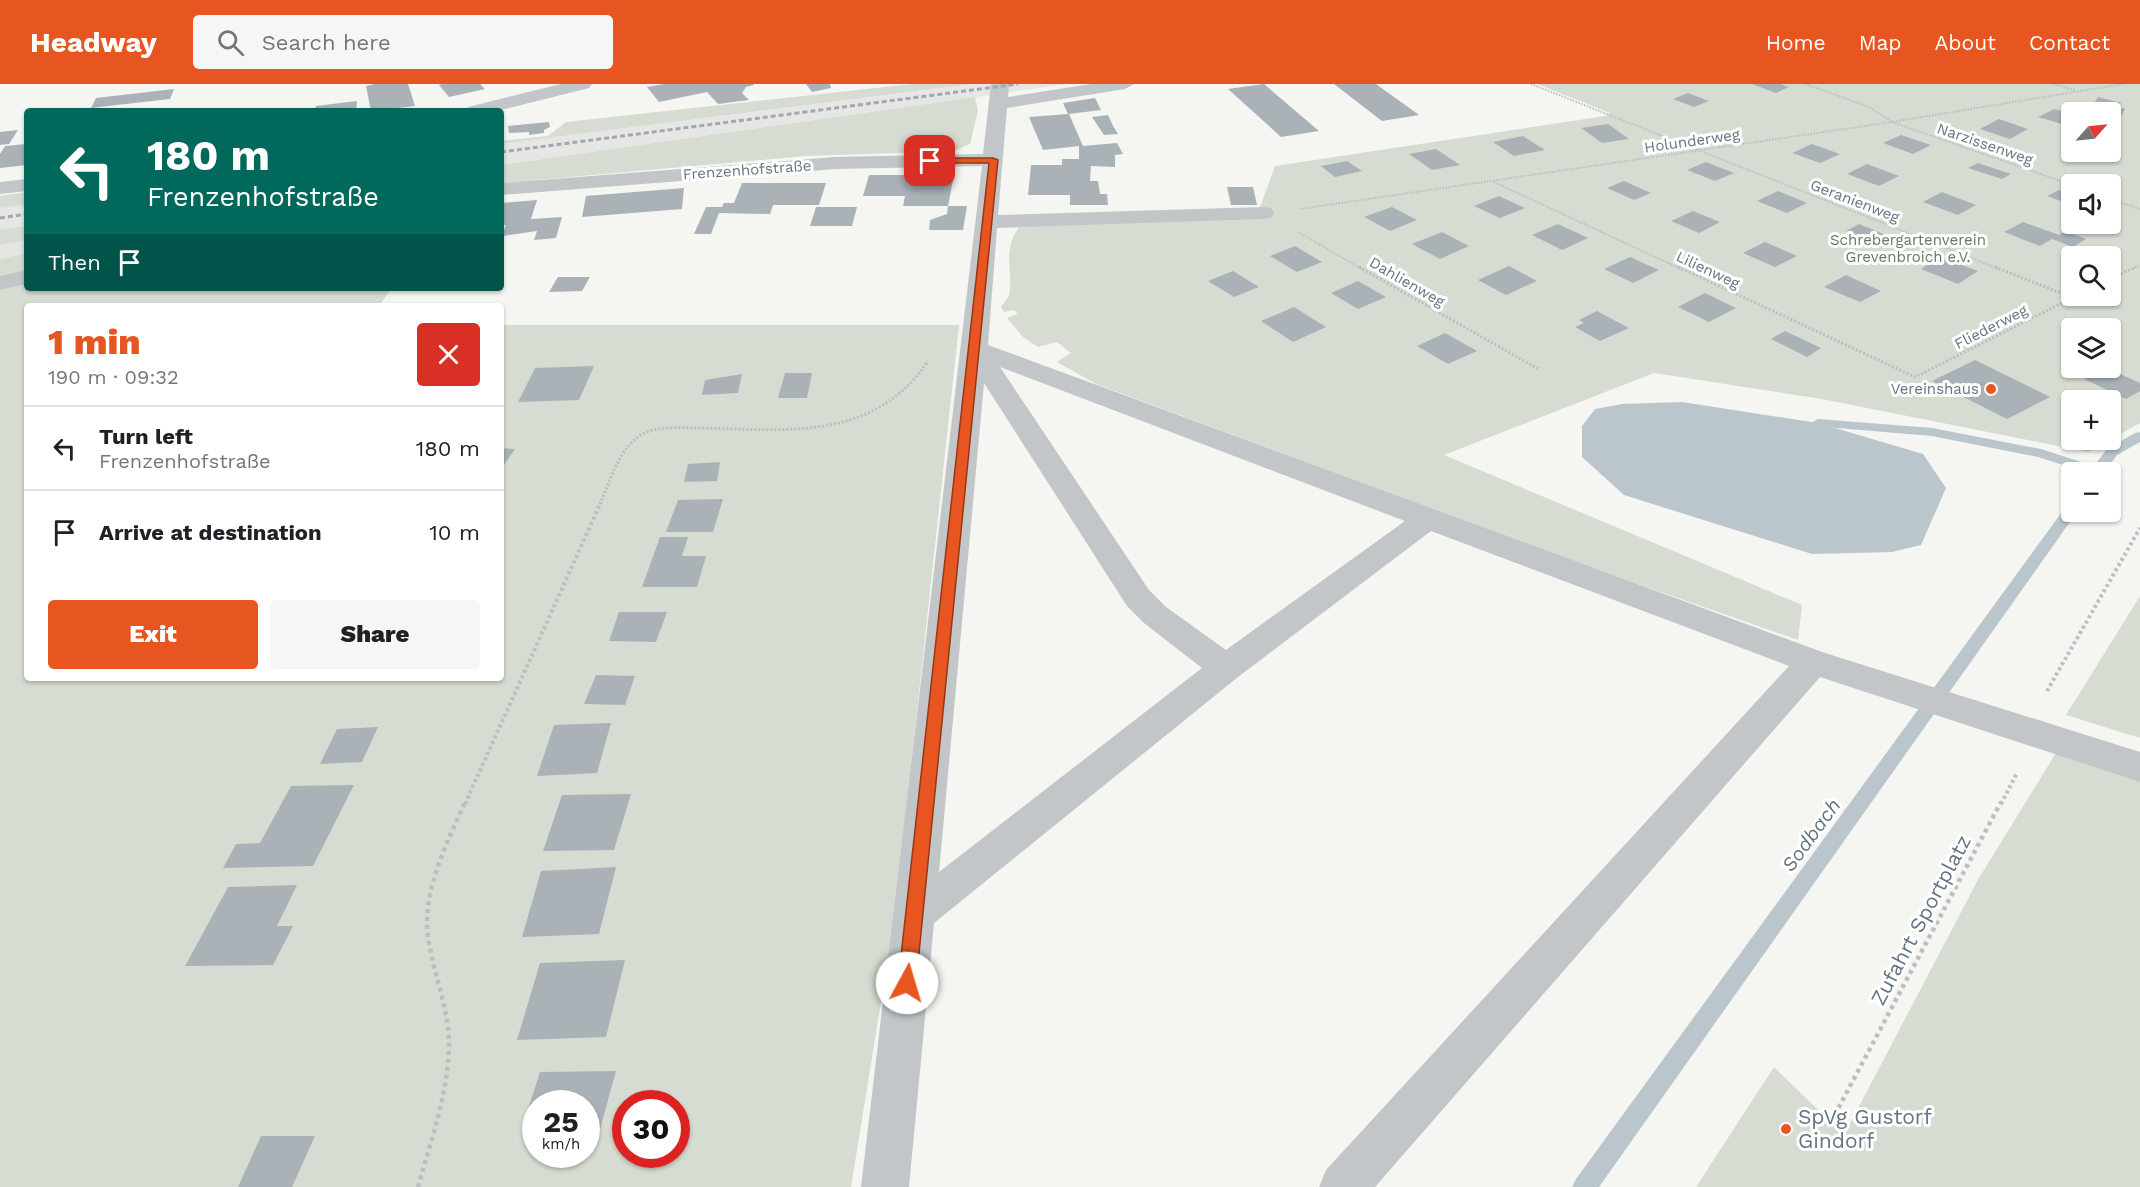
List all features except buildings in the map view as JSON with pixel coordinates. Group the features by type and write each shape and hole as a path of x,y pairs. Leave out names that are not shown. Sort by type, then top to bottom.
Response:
{"street":[{"path":"487,108 584,84"},
{"path":"885,1187 976,341 1000,84"},
{"path":"999,104 1125,84"},
{"name":"Frenzenhofstraße","path":"504,189 835,164 993,160"},
{"path":"0,188 24,185"},
{"path":"987,222 1263,213"},
{"path":"0,283 24,278"},
{"path":"976,341 1428,518 1813,662 2140,767"},
{"path":"976,341 1138,598 1155,615 1226,668"},
{"path":"914,915 1226,668 1428,518"},
{"path":"1343,1187 1813,662"}],"path":[{"name":"Geranienweg","path":"1531,84 2061,291"},
{"name":"Narzissenweg","path":"1805,84 1869,107 1892,122 2061,181"},
{"path":"2053,84 2078,91"},
{"name":"Holunderweg","path":"1263,213 1493,182 1892,122 2123,84"},
{"name":"Lilienweg","path":"1493,182 1915,377"},
{"path":"2121,203 2140,209"},
{"name":"Dahlienweg","path":"1263,213 1540,370"},
{"path":"2121,274 2140,265"},
{"name":"Fliederweg","path":"1915,377 2061,303"},
{"path":"418,1187 445,1090 448,1065 447,1019 428,934 428,909 435,879 444,850 625,448 639,435 660,429 793,429 831,423 868,413 892,402 915,380 938,347 951,337 958,334 976,341"},
{"path":"2024,730 2140,528"},
{"name":"Zufahrt Sportplatz","path":"1831,1122 2028,751 2024,730"}],"shaded area":[{"path":"974,84 1066,84 504,165 504,144"},
{"path":"24,205 24,254 0,259 0,208"},
{"path":"1682,402 1818,423 1923,454 1946,488 1921,545 1892,552 1812,554 1624,495 1582,457 1582,426 1595,409 1622,404"}],"green space":[{"path":"912,84 972,84 504,144 504,141 548,136 566,122"},
{"name":"Schrebergartenverein Grevenbroich e.V.","path":"1537,84 2140,84 2140,423 2121,434 2121,390 2061,390 2061,447 1822,399 1654,373 1444,455 1802,605 1798,640 1584,565 1096,384 1057,362 1071,353 1057,342 1038,347 1023,337 1007,318 1018,314 1014,310 1004,312 1001,307 1009,295 1009,253 1014,235 1020,226 1257,216 1275,166 1605,116 1610,113"},
{"path":"975,97 978,111 970,144 953,151 806,156 504,183 504,165"},
{"path":"24,192 24,205 0,208 0,196"},
{"path":"24,226 24,241 0,245 0,230"},
{"path":"24,254 24,272 0,277 0,259"},
{"path":"24,285 24,291 390,291 381,303 24,303 24,681 504,681 504,325 959,325 894,922 851,1187 0,1187 0,290"},
{"path":"2140,596 2140,738 2066,715"},
{"path":"2056,753 2140,780 2140,1187 1696,1187 1774,1067 1844,1135 1979,878"}],"waterway":[{"path":"1818,423 1932,432 2041,453 2068,462"},
{"name":"Sodbach","path":"2104,462 2112,452 2140,436"},
{"name":"Sodbach","path":"1584,1187 2062,522"}],"railway":[{"path":"504,152 1018,84"},
{"path":"0,218 24,214"}],"place":[{"name":"Vereinshaus","path":"1991,389"},
{"name":"SpVg Gustorf Gindorf","path":"1786,1129"}],"route":[{"path":"907,983 993,160 930,161"}]}
